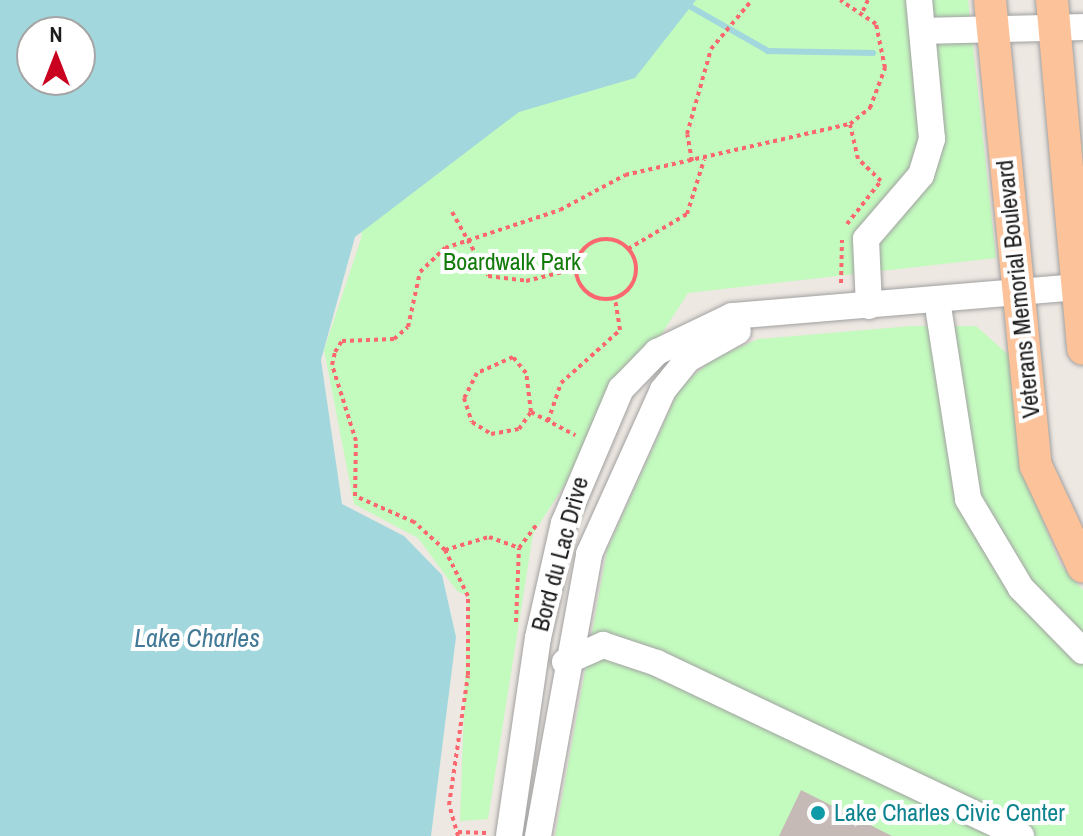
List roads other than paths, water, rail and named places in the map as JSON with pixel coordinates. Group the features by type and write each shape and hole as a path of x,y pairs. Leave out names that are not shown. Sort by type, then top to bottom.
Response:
{"main road":[{"name":"Veterans Memorial Boulevard","path":"990,14 1036,466 1083,567"},
{"path":"1063,18 1083,349"}],"street":[{"path":"869,306 866,239 921,175 932,139 919,0"},
{"path":"923,31 990,14 1063,18"},
{"name":"Bord du Lac Drive","path":"499,835 538,638 582,469 621,389 657,352 719,321 1019,290 1077,287"},
{"path":"937,300 968,499 1021,588 1083,651"},
{"name":"Bord du Lac Drive","path":"538,836 565,662 589,554 663,390 688,359 755,317"},
{"path":"565,662 603,645 657,663 1021,836"}],"water":[{"name":"Lake Charles","path":"0,0 696,0 635,78 519,112 355,237 321,360 342,504 404,536 442,575 456,637 431,836 0,836"}],"waterway":[{"path":"691,7 768,51 873,53"}],"place":[{"name":"Lake Charles Civic Center","path":"818,813"}],"park label":[{"name":"Boardwalk Park","path":"512,262"}]}
